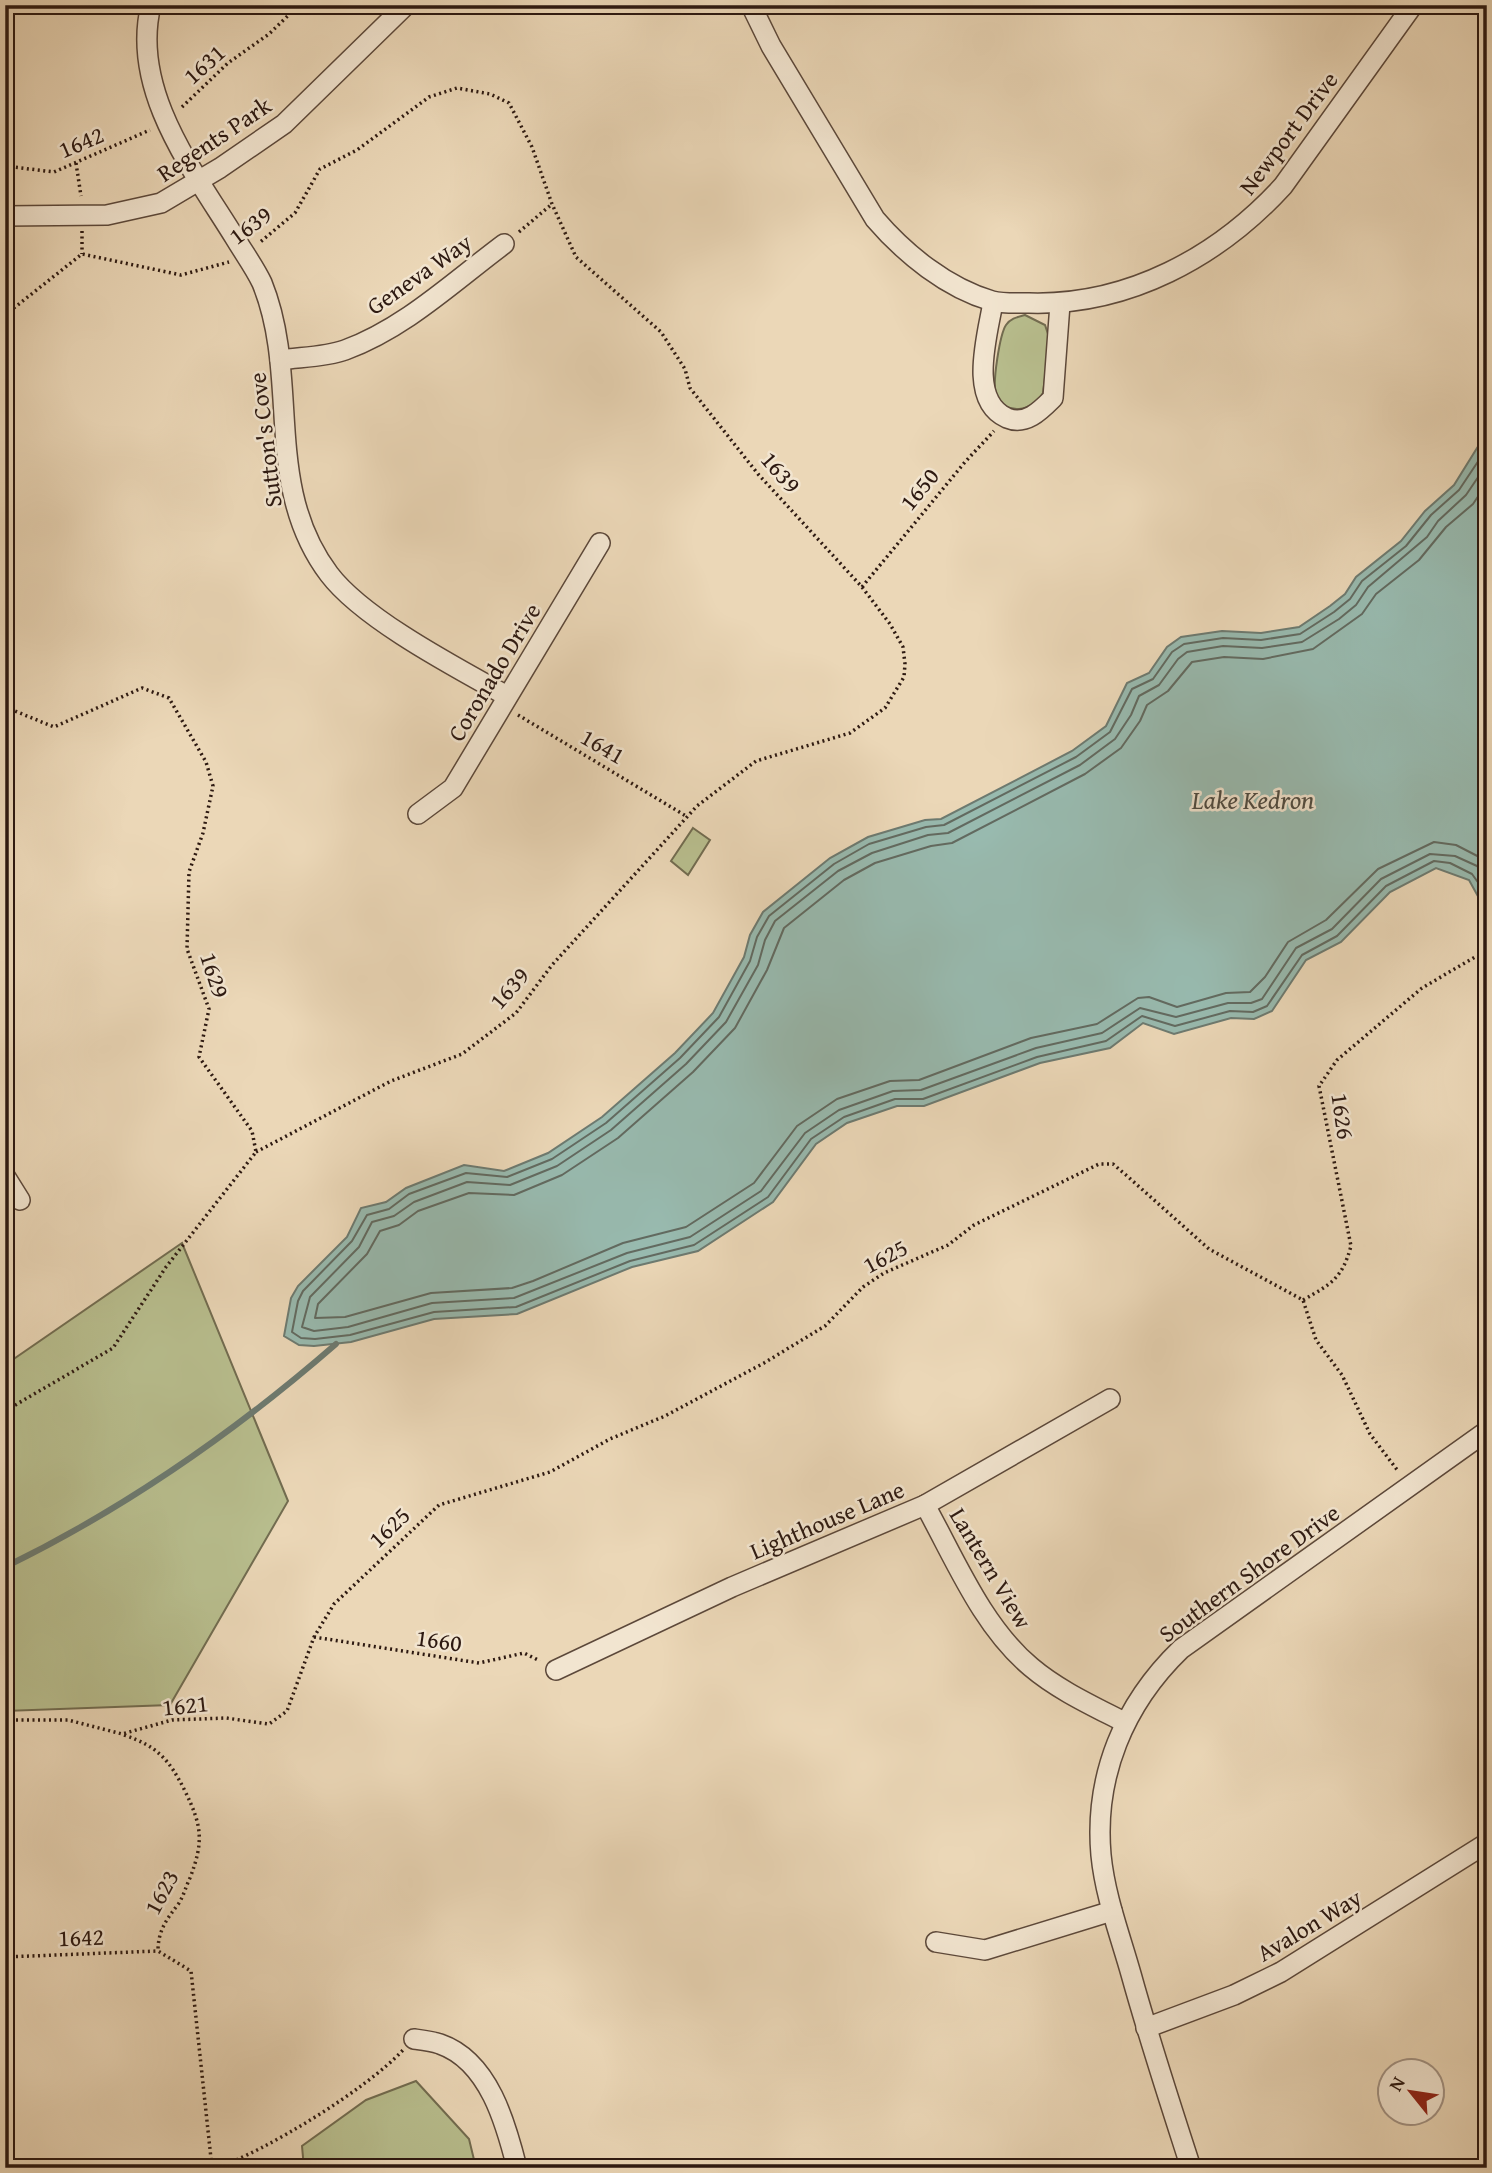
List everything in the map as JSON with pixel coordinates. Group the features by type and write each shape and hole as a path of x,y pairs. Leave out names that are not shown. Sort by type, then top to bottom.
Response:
{"street":[{"name":"Sutton's Cove","path":"151,5 148,51 166,122 261,281 268,302 280,360 292,498 305,535 328,573 345,593 504,701"},
{"name":"Regents Park","path":"5,216 107,215 161,204 284,124 407,5"},
{"name":"Newport Drive","path":"751,5 771,46 875,219 916,260 993,302 1060,304 1127,290 1182,267 1224,241 1258,213 1283,186 1413,5"},
{"name":"Geneva Way","path":"280,360 343,351 370,339 419,310 504,244"},
{"path":"993,302 984,373 986,394 995,411 1016,420 1035,415 1053,398 1060,304"},
{"name":"Coronado Drive","path":"418,814 453,788 600,543"},
{"path":"5,1176 20,1200"},
{"name":"Lighthouse Lane","path":"556,1670 732,1587 925,1504 1110,1399"},
{"name":"Southern Shore Drive","path":"1191,2168 1112,1911 1101,1857 1100,1823 1104,1787 1125,1722 1153,1676 1181,1649 1487,1431"},
{"name":"Lantern View","path":"925,1504 976,1597 1007,1643 1045,1678 1125,1722"},
{"name":"Avalon Way","path":"1146,2028 1234,1995 1281,1972 1487,1843"},
{"path":"936,1942 985,1950 1112,1911"},
{"path":"414,2039 441,2044 460,2055 477,2073 494,2097 508,2129 517,2168"}],"path":[{"name":"1631","path":"166,122 228,63 269,34 299,5"},
{"name":"1639","path":"5,315 82,254 181,275 218,267 245,255 295,213 320,169 357,150 429,97 457,88 490,94 509,103 532,147 552,204 576,257 661,332 685,369 690,388 758,474 862,587 890,624 903,647 904,677 885,708 850,733 756,761 686,817 552,965 516,1013 462,1054 391,1080 256,1152"},
{"name":"1642","path":"5,166 54,172 166,122"},
{"path":"504,244 552,204"},
{"name":"1650","path":"862,587 965,462 1007,418"},
{"name":"1629","path":"5,707 54,727 142,688 169,698 188,729 206,762 213,786 203,833 189,872 187,949 209,1009 199,1057 252,1131 256,1152"},
{"name":"1641","path":"504,701 686,817"},
{"name":"1626","path":"1303,1300 1334,1283 1346,1266 1351,1246 1319,1086 1337,1060 1422,988 1475,957 1487,959"},
{"path":"5,1411 113,1348 166,1267 256,1152"},
{"name":"1625","path":"314,1637 334,1604 439,1505 550,1472 610,1439 665,1416 764,1363 825,1326 863,1287 884,1273 948,1245 974,1225 1099,1164 1113,1164 1209,1249 1303,1300"},
{"path":"1303,1300 1316,1340 1342,1375 1370,1434 1410,1486"},
{"name":"1660","path":"314,1637 480,1663 524,1653 556,1670"},
{"name":"1621","path":"122,1734 172,1720 226,1718 269,1724 286,1711 314,1637"},
{"path":"5,1720 68,1720 122,1734"},
{"name":"1623","path":"122,1734 152,1745 172,1769 196,1813 201,1833 198,1856 181,1900 158,1936 158,1951 191,1971 214,2168 238,2161 384,2071 414,2039"},
{"name":"1642","path":"5,1957 158,1951"}],"green space":[{"path":"1025,315 1045,325 1050,340 1043,393 1033,404 1012,409 1000,401 996,394 997,359 1006,325 1012,319"},
{"path":"693,828 710,840 688,875 671,861"},
{"path":"182,1243 288,1501 170,1705 5,1711 5,1365"},
{"path":"416,2081 469,2139 476,2168 304,2168 302,2146 366,2100"}],"water":[{"name":"Lake Kedron","path":"1487,432 1487,903 1480,900 1469,880 1436,868 1390,892 1341,942 1306,960 1272,1011 1254,1019 1231,1018 1174,1034 1143,1023 1110,1048 1040,1063 924,1106 897,1106 847,1123 816,1144 773,1202 698,1251 632,1267 517,1314 434,1319 351,1342 314,1346 299,1345 284,1336 291,1298 298,1286 347,1237 361,1208 386,1202 406,1188 464,1165 504,1171 548,1153 602,1117 675,1053 713,1013 744,957 750,935 763,912 830,858 868,837 925,820 941,819 1072,751 1106,726 1127,683 1149,673 1167,647 1181,637 1222,631 1261,633 1299,627 1345,594 1356,577 1401,541 1425,511 1454,485"}],"waterway":[{"path":"5,1567 93,1520 178,1466 259,1407 336,1344"}]}
